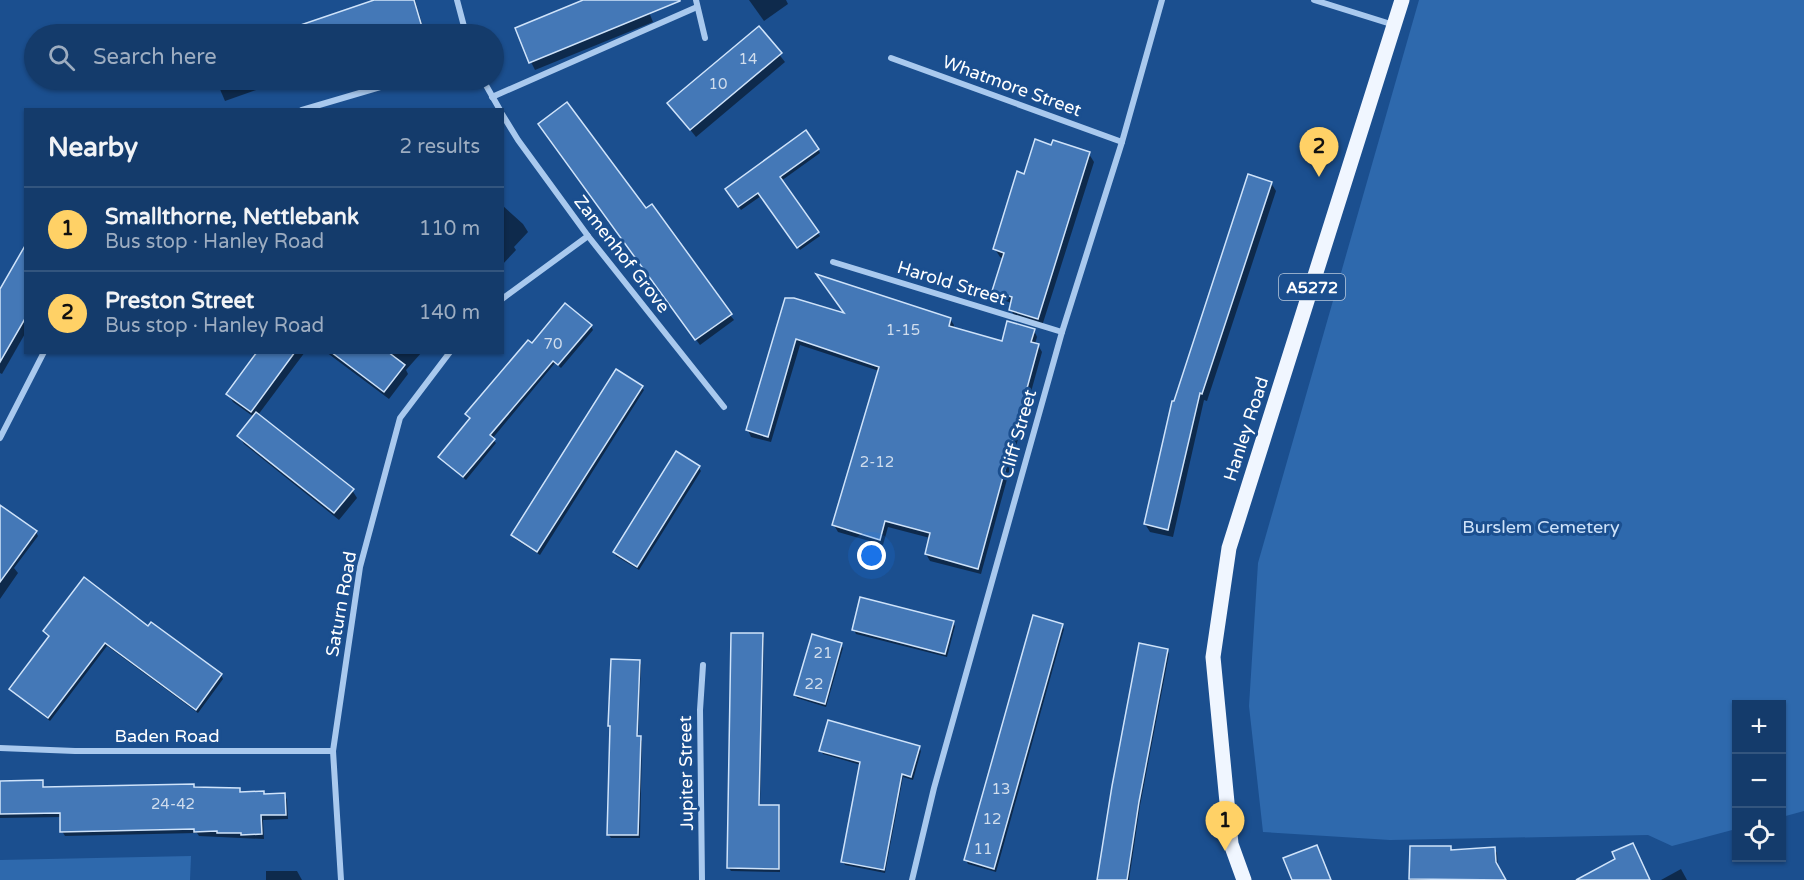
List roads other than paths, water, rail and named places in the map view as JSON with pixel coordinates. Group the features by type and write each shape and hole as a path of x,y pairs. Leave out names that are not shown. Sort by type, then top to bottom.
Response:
{"main road":[{"name":"Hanley Road","path":"1244,880 1231,844 1213,657 1229,548 1402,0"}],"street":[{"path":"457,0 463,24"},
{"name":"Cliff Street","path":"912,880 942,758 1062,332 1122,142 1162,0"},
{"path":"1314,0 1394,26"},
{"path":"492,97 697,3 705,38"},
{"name":"Whatmore Street","path":"891,58 1122,142"},
{"path":"309,108 370,90"},
{"path":"488,90 499,108"},
{"name":"Zamenhof Grove","path":"504,117 588,236 724,407"},
{"path":"504,298 588,236"},
{"name":"Harold Street","path":"833,262 1062,332"},
{"path":"0,438 43,354"},
{"name":"Saturn Road","path":"340,880 333,751 360,567 400,418 448,354"},
{"name":"Jupiter Street","path":"702,880 700,710 703,665"},
{"name":"Baden Road","path":"0,748 75,751 333,751"}],"place":[{"name":"Preston Street","path":"1319,177"},
{"name":"Smallthorne, Nettlebank","path":"1225,851"}],"park label":[{"name":"Burslem Cemetery","path":"1541,527"}]}
